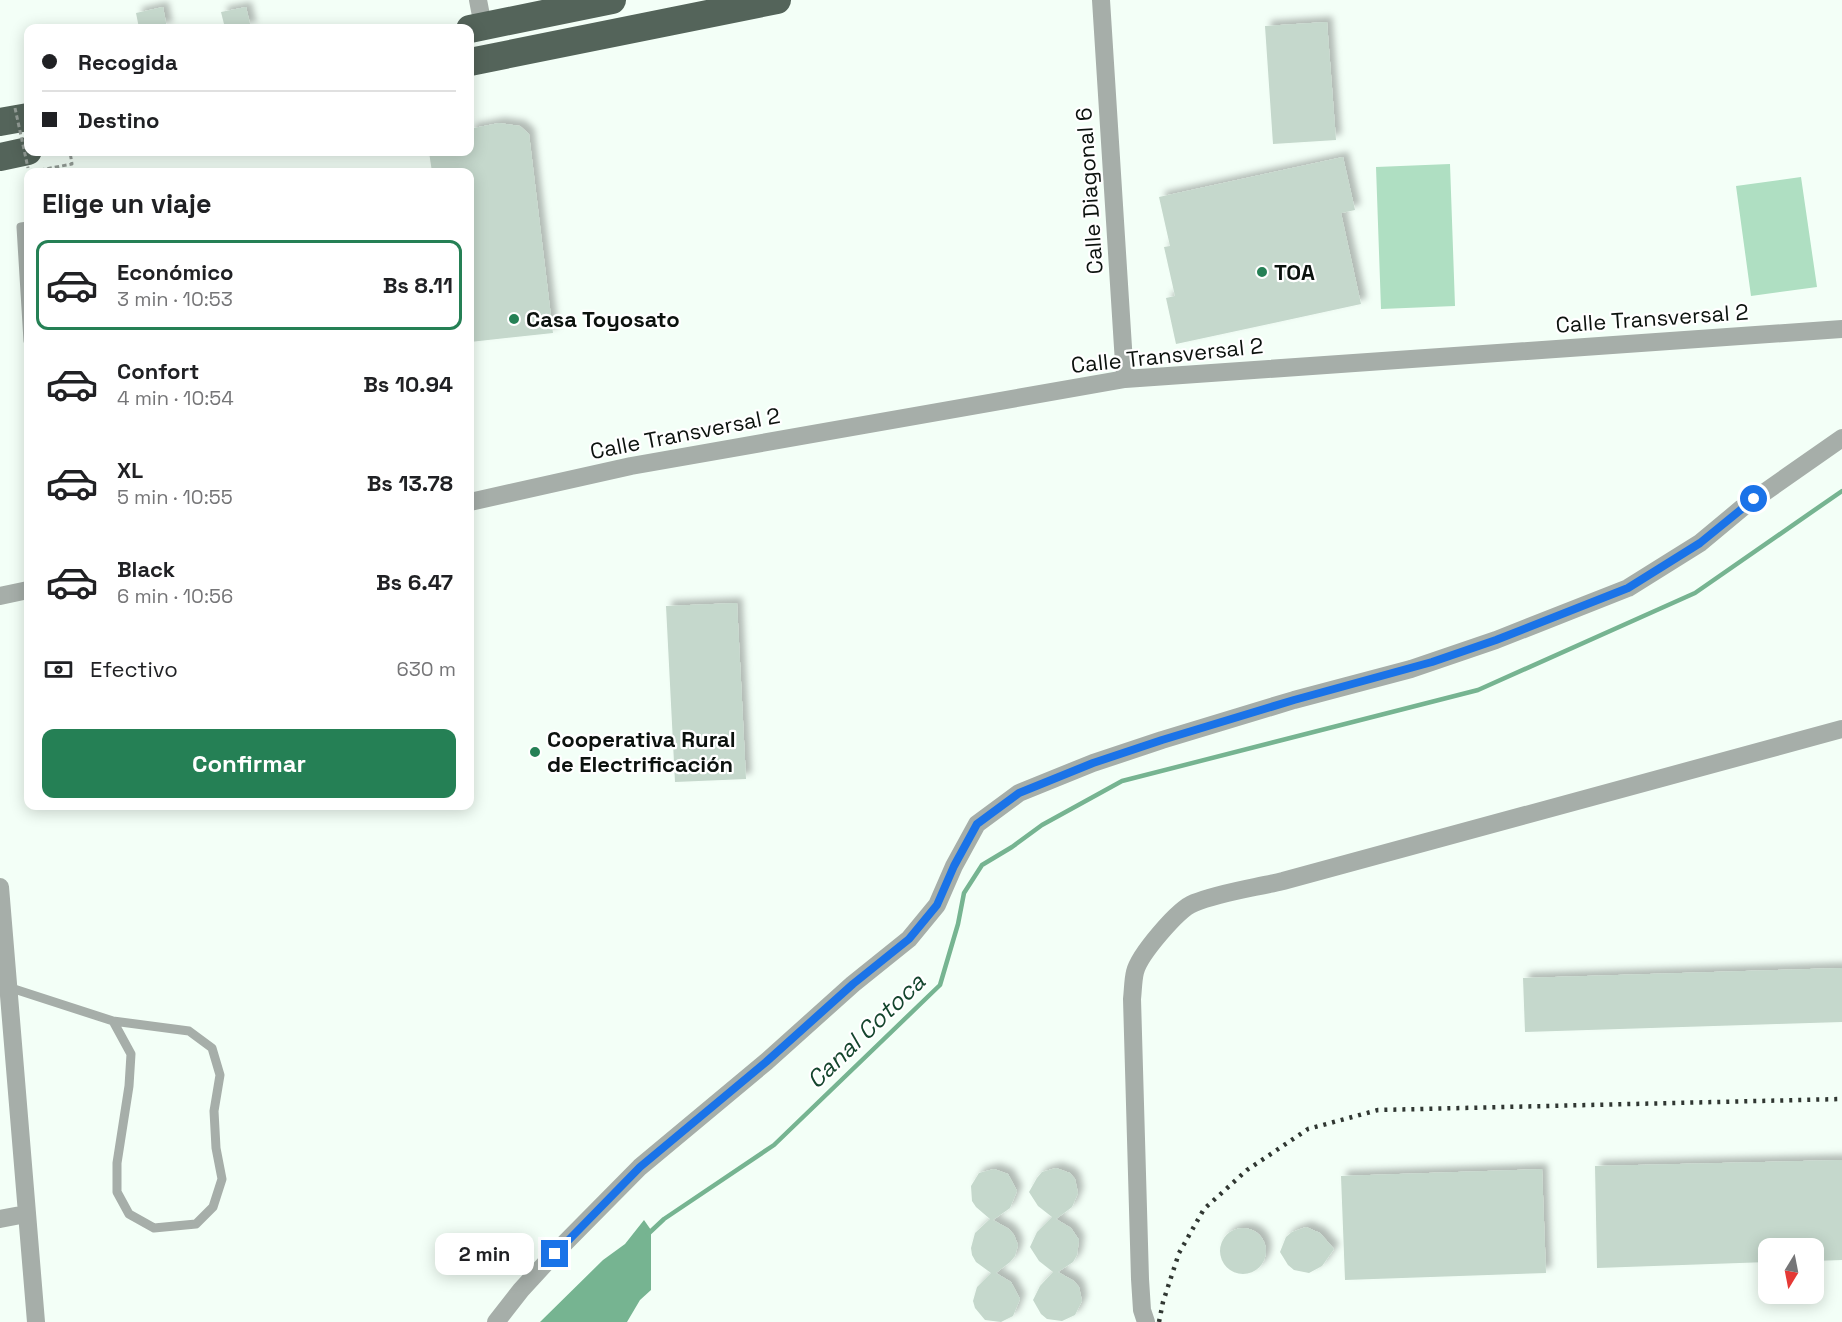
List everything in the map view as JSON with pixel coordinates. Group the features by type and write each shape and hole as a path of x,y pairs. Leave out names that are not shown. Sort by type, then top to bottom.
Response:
{"highway":[{"path":"477,18 612,0"},
{"path":"474,61 777,0"},
{"path":"0,157 28,159"}],"street":[{"name":"Calle Diagonal 6","path":"1101,0 1125,379"},
{"name":"Calle Transversal 2","path":"474,501 631,466 1125,379 1842,329"},
{"path":"496,1322 548,1261 640,1167 766,1062 853,984 909,939 937,905 954,866 977,824 1019,793 1093,763 1162,740 1294,700 1411,669 1628,588 1700,543 1742,508 1842,438"},
{"path":"0,596 24,591"},
{"path":"1146,1322 1142,1310 1140,1279 1132,999 1135,970 1175,916 1192,904 1218,896 1306,875 1842,729"},
{"path":"0,887 36,1322"},
{"path":"0,1220 26,1214"}],"lane":[{"path":"24,227 21,227 24,276"},
{"path":"8,987 112,1021 189,1031 212,1048 220,1076 214,1111 216,1148 222,1179 213,1207 196,1224 154,1228 129,1214 117,1192 117,1163 129,1086 131,1054 112,1021"}],"path":[{"path":"14,116 24,147"},
{"path":"71,156 72,164"}],"shaded area":[{"path":"1450,164 1455,306 1381,309 1376,167"},
{"path":"1801,177 1817,287 1751,296 1736,186"},
{"path":"644,1220 651,1230 651,1290 640,1300 627,1322 540,1322 603,1260 625,1244"}],"building":[{"path":"163,7 166,24 138,24 136,13"},
{"path":"246,7 250,24 224,24 221,12"},
{"path":"1327,22 1336,140 1273,144 1265,26"},
{"path":"499,123 520,126 529,134 553,333 474,342 474,168 431,168 430,156 474,156 474,128"},
{"name":"TOA","path":"1343,157 1355,210 1341,213 1361,304 1176,344 1166,298 1175,296 1164,247 1170,246 1159,197"},
{"path":"737,603 746,779 675,782 666,606"},
{"path":"1842,968 1842,1022 1525,1032 1523,978"},
{"path":"1842,1160 1842,1260 1824,1261 1824,1238 1758,1238 1758,1262 1597,1268 1595,1166"},
{"path":"1056,1168 1070,1173 1075,1179 1078,1193 1072,1207 1056,1219 1071,1228 1079,1240 1077,1255 1073,1262 1058,1272 1074,1281 1079,1287 1082,1301 1075,1315 1062,1321 1047,1319 1041,1314 1033,1300 1040,1286 1053,1272 1039,1261 1030,1247 1037,1232 1052,1217 1038,1206 1029,1192 1042,1172"},
{"path":"994,1169 1008,1174 1017,1191 1010,1208 993,1220 1009,1229 1018,1245 1015,1256 996,1273 1011,1282 1020,1299 1013,1316 1001,1322 985,1320 975,1308 973,1301 977,1287 991,1273 976,1262 972,1255 971,1248 975,1233 990,1219 972,1201 971,1186 979,1173"},
{"path":"1542,1169 1546,1273 1345,1280 1341,1176"},
{"path":"1306,1227 1320,1233 1334,1249 1322,1266 1309,1273 1294,1270 1280,1252 1286,1237"},
{"path":"1243,1228 1259,1235 1266,1251 1259,1267 1243,1274 1227,1267 1220,1251 1227,1235"}],"waterway":[{"name":"Canal Cotoca","path":"648,1234 664,1219 774,1145 940,985 958,924 964,893 982,865 1042,825 1122,781 1478,690 1695,593 1842,491"}],"railway":[{"path":"1159,1322 1179,1253 1204,1209 1247,1170 1308,1129 1378,1110 1842,1099"}],"place":[{"name":"TOA","path":"1262,272"},
{"name":"Casa Toyosato","path":"514,319"},
{"name":"Cooperativa Rural de Electrificación","path":"535,752"}],"route":[{"path":"555,1254 640,1167 766,1062 853,984 909,939 937,905 954,866 977,824 1019,793 1093,763 1162,740 1432,662 1496,640 1628,588 1700,543 1754,499"}]}
